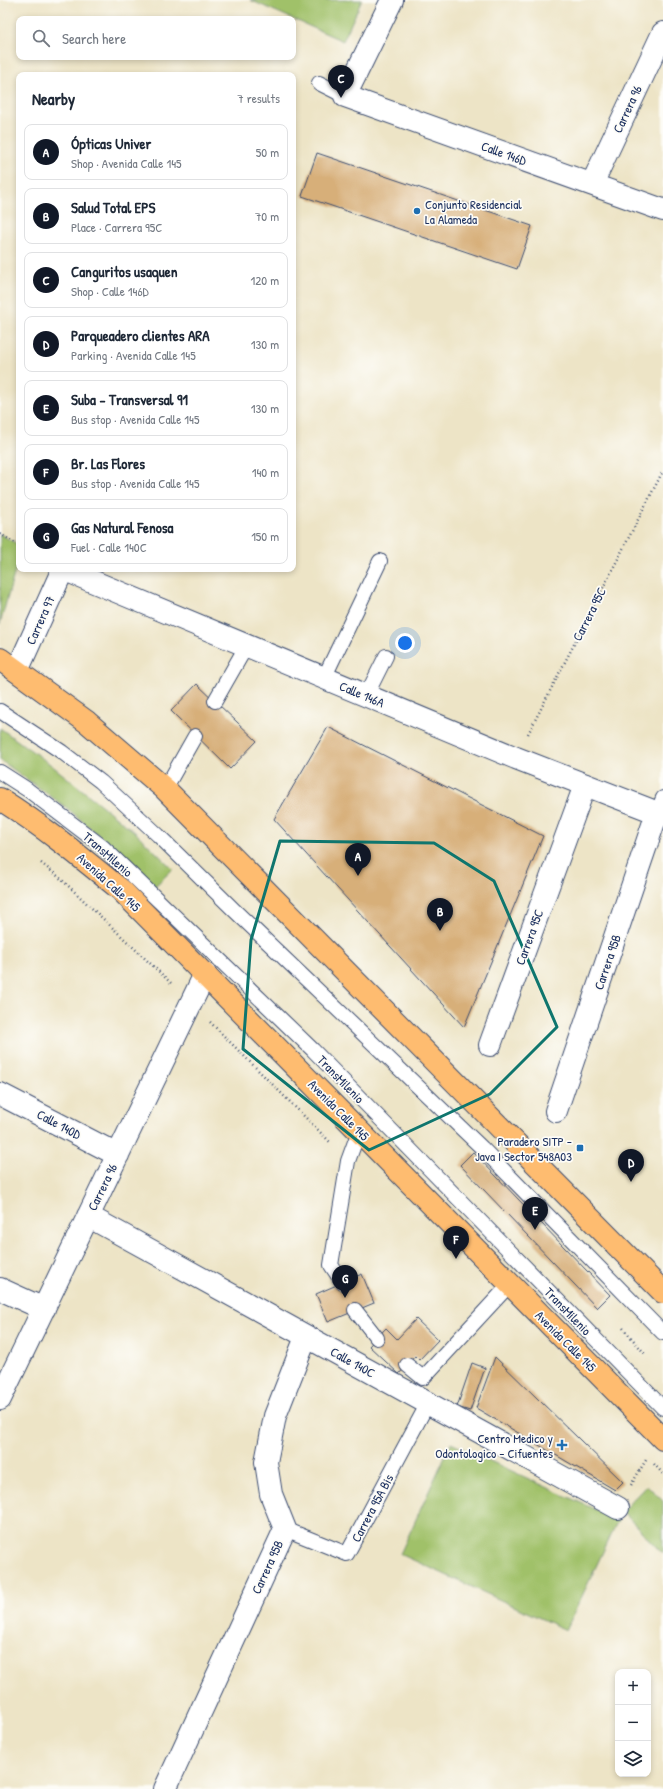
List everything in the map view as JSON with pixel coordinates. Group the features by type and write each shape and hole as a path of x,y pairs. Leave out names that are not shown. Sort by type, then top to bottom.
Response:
{"main road":[{"path":"6,664 86,722 165,789 663,1292"},
{"name":"Avenida Calle 145","path":"0,799 20,811 73,850 121,890 663,1439"}],"street":[{"path":"346,96 392,0"},
{"name":"Carrera 96","path":"592,184 663,33"},
{"name":"Calle 146D","path":"346,96 663,210"},
{"name":"Carrera 97","path":"6,664 61,572"},
{"name":"Calle 146A","path":"70,572 516,758 585,785 661,809"},
{"name":"Carrera 95C","path":"490,1045 585,785"},
{"name":"Carrera 95B","path":"556,1111 661,809"},
{"name":"Carrera 96","path":"0,1399 205,974"},
{"name":"Calle 140D","path":"0,1094 118,1155"},
{"name":"Calle 140C","path":"88,1216 618,1508"},
{"path":"0,1289 44,1309"},
{"name":"Carrera 95B","path":"165,1789 285,1529 271,1494 266,1462 275,1416 306,1337"}],"lane":[{"path":"319,83 346,96"},
{"path":"324,678 380,561"},
{"path":"215,701 247,645"},
{"path":"366,696 386,656"},
{"path":"0,711 62,752 101,782 158,835 482,1148 663,1333"},
{"path":"165,789 195,736"},
{"name":"TransMilenio","path":"0,772 28,790 103,847 313,1050 663,1408"},
{"path":"342,1283 331,1265 348,1161 359,1131"},
{"path":"407,1365 423,1378 510,1284"},
{"path":"355,1310 377,1338"},
{"name":"Carrera 95A Bis","path":"285,1529 348,1554 428,1403"}],"path":[{"name":"Carrera 95C","path":"516,758 663,471"},
{"path":"0,534 16,543"},
{"path":"36,858 59,877 170,983"},
{"path":"623,1327 648,1357"},
{"path":"618,1508 647,1458"}],"highlighted area":[{"path":"280,841 434,843 494,881 557,1027 490,1094 369,1150 243,1049 251,940"}],"green space":[{"path":"250,0 362,0 343,41 296,20 296,16 286,16"},
{"path":"0,534 16,543 16,568 0,624"},
{"path":"0,728 50,764 136,833 173,869 154,887 116,850 67,808 0,760"},
{"path":"451,1443 618,1520 566,1630 400,1554"},
{"path":"647,1485 663,1501 663,1554 622,1511"}],"building":[{"name":"Conjunto Residencial La Alameda","path":"317,153 532,226 517,269 302,196"},
{"path":"197,684 257,741 230,769 171,711"},
{"path":"328,727 543,836 464,1027 274,819"},
{"path":"473,1152 610,1295 597,1308 460,1165"},
{"path":"362,1274 374,1303 328,1322 316,1294"},
{"path":"416,1319 438,1340 419,1360 415,1356 399,1374 369,1346 386,1328 397,1339"},
{"name":"Centro Medico y Odontologico - Cifuentes","path":"495,1357 623,1482 615,1490 476,1408"},
{"path":"472,1363 485,1368 470,1411 457,1407"}],"place":[{"name":"Canguritos usaquen","path":"341,98"},
{"name":"Conjunto Residencial La Alameda","path":"417,211"},
{"name":"Ópticas Univer","path":"358,876"},
{"name":"Salud Total EPS","path":"440,931"},
{"name":"Paradero SITP - Java I Sector 548A03","path":"580,1148"},
{"name":"Parqueadero clientes ARA","path":"631,1182"},
{"name":"Suba - Transversal 91","path":"535,1230"},
{"name":"Br. Las Flores","path":"456,1259"},
{"name":"Gas Natural Fenosa","path":"345,1298"},
{"name":"Centro Medico y Odontologico - Cifuentes","path":"562,1445"}]}
